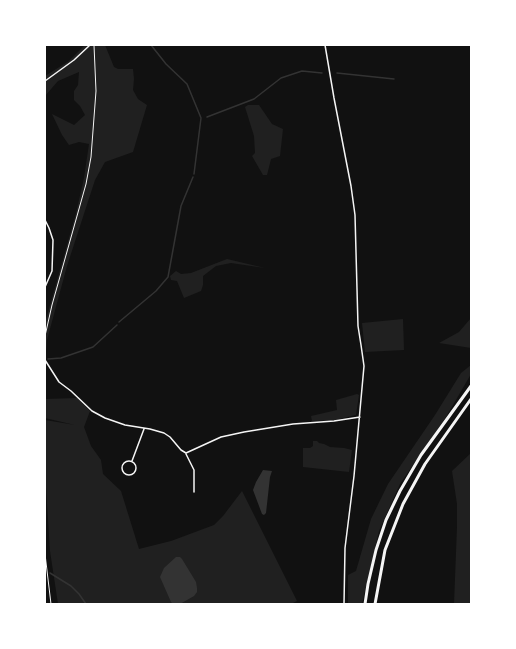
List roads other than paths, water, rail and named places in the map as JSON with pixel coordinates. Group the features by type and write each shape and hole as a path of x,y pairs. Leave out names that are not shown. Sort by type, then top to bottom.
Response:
{"highway":[{"path":"366,604 376,550 393,504 421,455 471,386"},
{"path":"375,604 385,550 403,504 421,471 471,399"}],"street":[{"path":"326,45 355,215 358,324 364,366 345,548 344,604"},
{"path":"45,81 93,46"},
{"path":"45,220 53,240 52,271 45,287"},
{"path":"45,360 58,382 92,411 125,425 144,428 170,437 186,453 194,470 194,492"},
{"path":"186,453 221,437 263,428 360,417"},
{"path":"132,461 144,428"},
{"path":"125,461 132,461 137,468 134,474 129,476 123,473 122,468 125,461"}],"waterway":[{"path":"151,45 166,64 187,84 201,118"},
{"path":"207,117 254,99 281,78 302,71 322,73"},
{"path":"337,73 394,79"},
{"path":"194,174 201,118"},
{"path":"119,322 156,291 168,277 181,206 193,177"},
{"path":"48,359 61,358 93,347 117,325"},
{"path":"50,573 71,586 86,604"}]}
